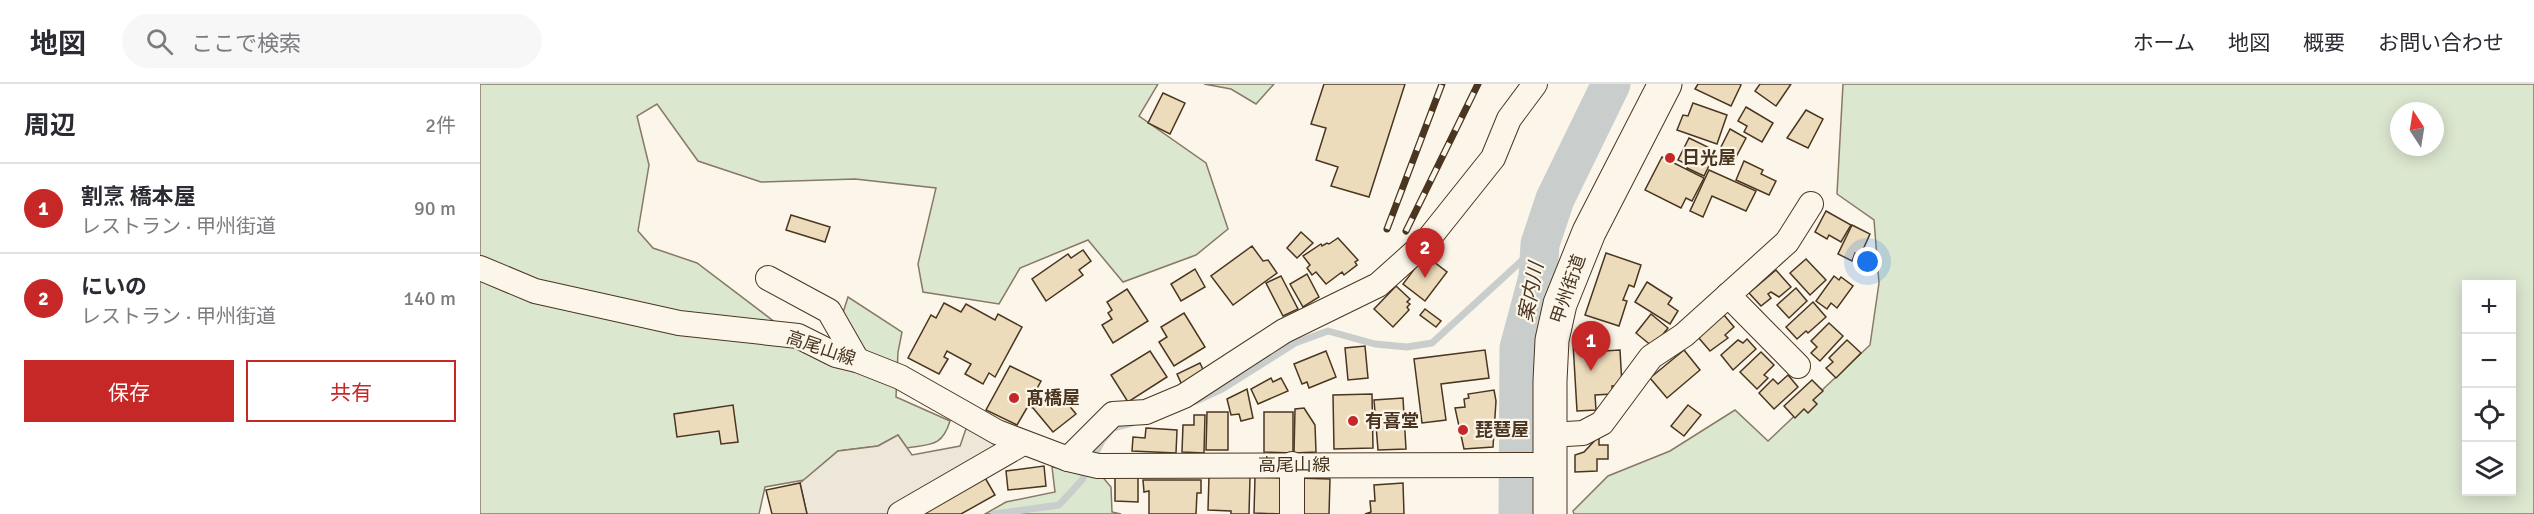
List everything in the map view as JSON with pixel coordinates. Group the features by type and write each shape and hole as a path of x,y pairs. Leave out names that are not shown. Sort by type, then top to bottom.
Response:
{"highway":[{"name":"甲州街道","path":"1550,514 1541,457 1552,340 1560,304 1589,232 1665,84"}],"street":[{"path":"1081,462 1113,414 1146,412 1184,396 1284,331 1378,285 1426,242 1493,158 1509,119 1535,84"},
{"name":"高尾山線","path":"480,268 535,291 679,323 798,336 836,355 857,360 900,377 997,432 1081,462 1490,465 1541,457 1602,423 1651,357 1684,335 1787,242 1811,204"},
{"path":"768,278 829,311 857,360"},
{"path":"1728,295 1798,366"},
{"path":"900,514 1023,443"},
{"path":"1292,464 1292,514"}],"green space":[{"path":"480,84 1158,84 1139,116 1206,163 1228,229 1196,255 1123,282 1088,240 1020,268 999,304 923,292 918,264 936,188 855,179 761,182 698,161 657,104 637,116 649,165 638,231 653,248 697,263 788,332 833,344 848,297 902,332 898,352 896,397 950,421 947,429 939,440 929,445 907,448 898,435 878,446 838,451 804,480 765,487 759,514 480,514"},
{"path":"1204,84 1274,84 1256,104 1231,89"},
{"path":"1843,84 2534,84 2534,514 1574,514 1573,511 1608,476 1670,451 1735,410 1768,441 1870,345 1879,283 1874,220 1837,194"},
{"path":"1052,467 1100,474 1111,487 1112,512 1121,514 985,514 1006,502 1055,492"}],"shaded area":[{"path":"970,417 1023,443 900,514 807,514 800,483 838,451 878,446 898,435 912,455 960,446"}],"building":[{"path":"1324,84 1405,84 1369,197 1331,186 1338,167 1316,160 1326,128 1311,124"},
{"path":"1698,84 1741,85 1731,106 1695,89"},
{"path":"1760,84 1791,84 1776,106 1755,91"},
{"path":"1163,93 1185,103 1170,134 1148,123"},
{"path":"1693,103 1727,115 1717,144 1677,130 1683,115 1688,116"},
{"path":"1746,107 1773,123 1762,142 1744,132 1747,126 1738,121"},
{"path":"1806,110 1823,119 1808,148 1787,138"},
{"path":"1730,129 1746,138 1736,157 1720,149"},
{"path":"1689,138 1716,151 1704,176 1687,168 1688,165 1678,160"},
{"path":"1662,157 1704,178 1692,201 1686,198 1681,208 1645,190"},
{"path":"1744,161 1763,170 1761,174 1776,181 1769,195 1736,180"},
{"path":"1709,170 1756,191 1746,211 1712,196 1703,217 1690,211"},
{"path":"1826,211 1851,225 1841,242 1829,235 1827,239 1815,232"},
{"path":"791,215 830,227 825,242 786,230"},
{"path":"1852,225 1870,234 1860,256 1855,253 1852,261 1838,254"},
{"path":"1301,232 1313,243 1297,258 1287,248"},
{"path":"1338,238 1358,260 1355,262 1357,265 1344,275 1342,272 1326,284 1316,272 1312,275 1307,268 1310,265 1303,256 1321,244 1322,246 1329,244"},
{"path":"1252,246 1263,261 1268,260 1277,273 1233,305 1211,276"},
{"path":"1083,250 1091,261 1079,270 1083,275 1046,301 1032,279 1068,254 1071,258"},
{"path":"1606,253 1641,265 1634,287 1629,285 1623,300 1627,301 1619,326 1585,315"},
{"path":"1425,255 1447,272 1425,301 1403,284"},
{"path":"1806,259 1826,280 1810,295 1790,273"},
{"path":"1195,269 1205,287 1181,301 1171,284"},
{"path":"1776,270 1791,287 1779,297 1771,292 1768,294 1771,298 1761,306 1749,293"},
{"path":"1307,274 1319,297 1303,307 1290,284"},
{"path":"1281,276 1298,309 1283,316 1266,283"},
{"path":"1834,276 1839,280 1841,277 1853,286 1837,308 1831,303 1827,309 1816,301"},
{"path":"1647,282 1672,298 1668,304 1678,311 1670,324 1635,302"},
{"path":"1396,286 1410,299 1407,302 1410,304 1407,307 1409,310 1393,327 1374,309"},
{"path":"1796,288 1807,301 1789,318 1777,305"},
{"path":"1127,289 1148,321 1113,343 1102,325 1112,319 1108,313 1112,310 1107,302"},
{"path":"1813,302 1826,317 1808,333 1806,331 1797,339 1786,327"},
{"path":"944,303 961,312 966,304 995,320 998,314 1022,327 995,377 989,373 983,384 965,374 971,364 947,351 944,357 948,359 939,374 908,358 931,315 936,318"},
{"path":"1425,309 1441,321 1436,327 1420,315"},
{"path":"1184,313 1205,347 1174,366 1159,342 1167,337 1161,327"},
{"path":"1651,314 1668,328 1653,347 1636,333"},
{"path":"1724,315 1734,327 1725,335 1728,338 1710,351 1698,337"},
{"path":"1829,323 1843,336 1820,361 1811,353 1817,347 1811,341"},
{"path":"1747,339 1756,349 1733,370 1721,355 1738,340 1743,343"},
{"path":"1847,340 1861,353 1836,378 1826,368 1833,362 1829,358"},
{"path":"1603,341 1604,351 1620,350 1622,385 1612,386 1612,394 1595,395 1596,410 1577,411 1573,343"},
{"path":"1365,346 1368,378 1348,380 1345,348"},
{"path":"1485,350 1489,378 1441,384 1446,420 1422,423 1414,359"},
{"path":"1684,350 1700,370 1667,398 1650,378"},
{"path":"1150,351 1167,377 1128,402 1111,375"},
{"path":"1326,351 1336,377 1309,388 1307,382 1302,384 1294,364"},
{"path":"1761,352 1774,365 1764,375 1768,378 1757,389 1740,372"},
{"path":"1200,363 1205,374 1182,385 1177,374"},
{"name":"髙橋屋","path":"1010,366 1041,381 1033,396 1039,400 1055,388 1076,414 1053,432 1033,408 1028,406 1017,425 986,410"},
{"path":"1788,375 1798,387 1774,409 1759,393 1773,379 1778,384"},
{"path":"1271,378 1273,382 1281,378 1288,391 1258,404 1251,389"},
{"path":"1812,380 1823,391 1813,400 1817,404 1808,413 1804,409 1795,418 1784,406"},
{"path":"1247,389 1253,418 1241,421 1239,414 1231,415 1227,399"},
{"path":"1494,390 1496,401 1493,447 1464,449 1455,408 1465,407 1464,399 1469,398 1468,394"},
{"name":"有喜堂","path":"1372,394 1373,448 1334,449 1333,395"},
{"path":"1403,398 1406,449 1378,450 1374,400"},
{"path":"733,405 738,442 721,444 719,431 677,437 674,414"},
{"path":"1688,405 1701,415 1684,436 1671,426"},
{"path":"1304,408 1315,425 1316,452 1294,453 1295,409"},
{"path":"1207,412 1228,412 1228,450 1206,450"},
{"path":"1264,412 1293,412 1293,453 1264,452"},
{"path":"1194,415 1205,415 1204,453 1182,452 1183,425 1194,425"},
{"path":"1146,428 1177,430 1176,453 1132,451 1133,437 1145,438"},
{"path":"1599,436 1599,445 1608,445 1608,459 1597,459 1597,471 1575,472 1575,455 1584,452"},
{"path":"1044,466 1046,486 1008,490 1006,471"},
{"path":"984,476 995,495 961,514 918,514"},
{"path":"1115,476 1138,476 1138,502 1115,501"},
{"path":"1209,476 1250,477 1249,514 1208,510"},
{"path":"1255,477 1283,478 1282,514 1254,513"},
{"path":"1296,478 1330,479 1329,514 1295,514"},
{"path":"1143,480 1201,480 1201,493 1197,493 1196,514 1149,514 1149,491 1144,492"},
{"path":"800,483 807,514 772,514 766,490"},
{"path":"1403,483 1404,514 1365,514 1371,512 1370,501 1375,501 1374,485"}],"waterway":[{"name":"案内川","path":"1518,514 1519,348 1538,277 1540,244 1555,199 1611,84"},
{"path":"1196,401 1222,389 1295,343 1328,331 1375,344 1407,347 1432,343 1540,244"},
{"path":"994,514 1059,505 1082,480 1102,441 1113,428 1132,423"}],"railway":[{"path":"1387,229 1442,84"},
{"path":"1406,231 1478,84"}],"place":[{"name":"日光屋","path":"1670,158"},
{"name":"にいの","path":"1425,278"},
{"name":"割烹 橋本屋","path":"1591,371"},
{"name":"髙橋屋","path":"1014,398"},
{"name":"有喜堂","path":"1353,421"},
{"name":"琵琶屋","path":"1463,430"}]}
